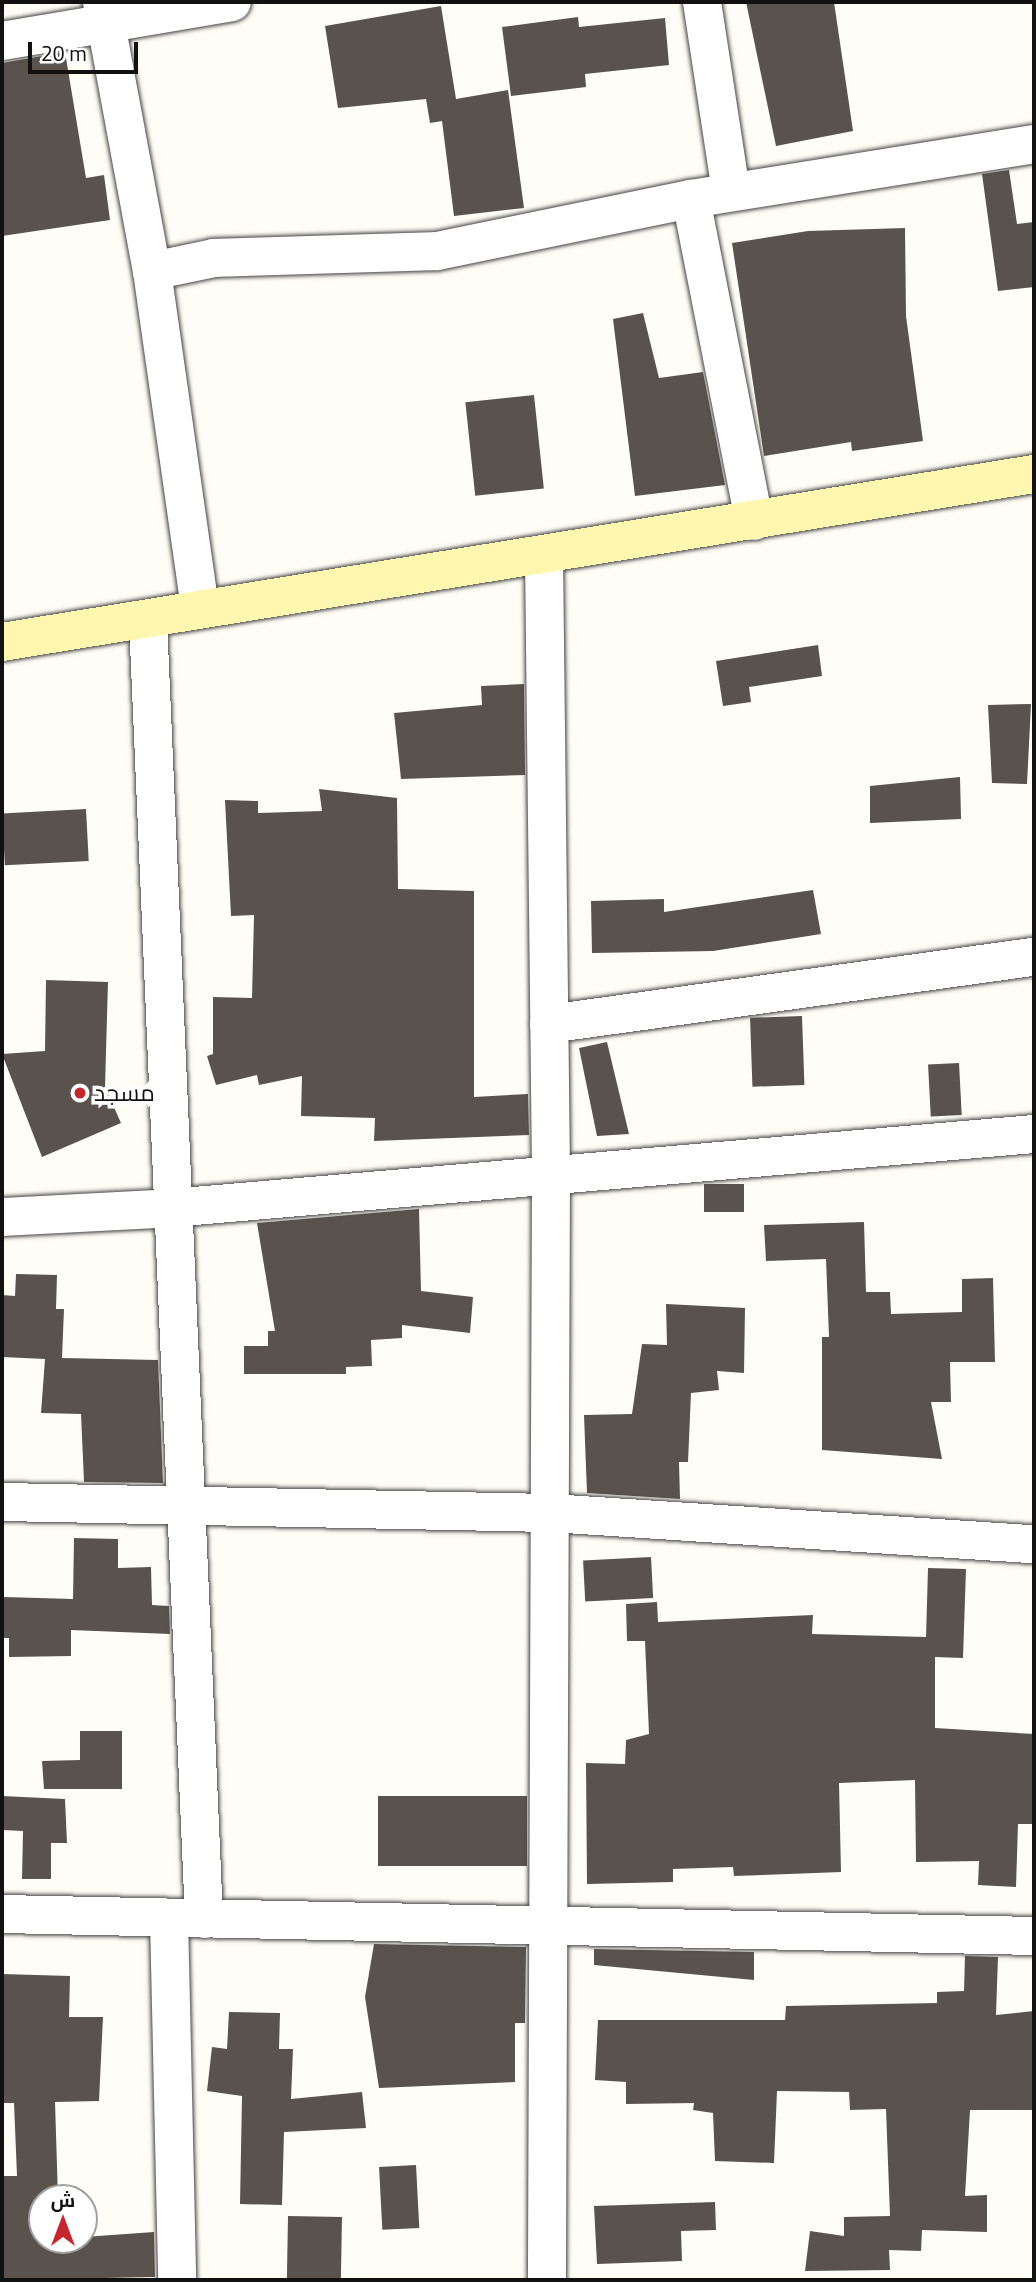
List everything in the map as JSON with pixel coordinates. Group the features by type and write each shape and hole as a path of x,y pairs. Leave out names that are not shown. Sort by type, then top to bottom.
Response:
{"street":[{"path":"2,41 104,13 232,2"},
{"path":"702,2 731,192"},
{"path":"104,13 152,271 200,607"},
{"path":"152,271 241,257 437,250 691,199 1034,144"},
{"path":"691,199 754,521"},
{"path":"2,642 148,620 200,607 544,555 1034,474"},
{"path":"544,555 551,1173 551,1926 547,2280"},
{"path":"148,620 171,1208 190,1506 186,1918 177,2280"},
{"path":"549,1024 1034,957"},
{"path":"2,1217 171,1208 551,1173 1034,1134"},
{"path":"2,1502 550,1513 1034,1544"},
{"path":"2,1914 1034,1936"}],"building":[{"path":"746,2 834,2 853,131 776,146"},
{"path":"441,6 456,99 508,90 524,208 454,216 442,121 430,123 426,99 338,108 325,26"},
{"path":"578,17 579,27 665,18 669,65 585,74 586,87 511,96 502,27"},
{"path":"65,52 86,178 104,175 110,220 2,236 2,63"},
{"path":"1009,170 1017,224 1034,222 1034,287 998,291 982,174"},
{"path":"905,228 906,316 923,441 852,451 851,442 764,456 732,243 808,231"},
{"path":"643,313 659,378 703,372 725,485 635,496 613,319"},
{"path":"534,395 544,488 475,496 465,402"},
{"path":"818,645 822,676 749,687 751,702 723,706 716,661"},
{"path":"524,684 525,775 401,779 394,713 482,705 481,686"},
{"path":"1031,704 1027,784 992,783 988,705"},
{"path":"960,777 961,819 870,823 870,786"},
{"path":"319,789 397,798 398,889 474,891 474,1097 528,1094 529,1135 374,1141 375,1118 301,1116 302,1076 259,1085 257,1075 216,1085 207,1056 213,1054 213,997 252,998 254,915 231,916 225,800 258,801 258,813 322,811"},
{"path":"86,809 89,861 5,865 2,813"},
{"path":"813,890 821,934 713,951 592,953 591,901 664,899 664,912"},
{"path":"46,980 108,982 105,1087 121,1123 42,1157 2,1054 45,1051"},
{"path":"802,1016 804,1085 752,1087 750,1018"},
{"path":"607,1042 629,1134 597,1136 579,1048"},
{"path":"959,1063 962,1115 931,1117 928,1065"},
{"path":"704,1184 744,1184 744,1212 704,1212"},
{"path":"419,1209 421,1291 473,1297 470,1333 402,1325 402,1338 371,1340 372,1366 346,1367 346,1374 244,1374 244,1346 268,1346 268,1331 275,1331 257,1223"},
{"path":"864,1222 866,1292 890,1292 891,1314 962,1312 962,1279 993,1278 995,1362 950,1362 951,1402 931,1402 942,1459 822,1450 822,1337 829,1337 826,1259 766,1261 764,1225"},
{"path":"16,1274 57,1275 56,1309 64,1309 62,1358 158,1360 163,1483 84,1482 81,1414 41,1413 45,1359 2,1357 2,1295 15,1296"},
{"path":"666,1304 745,1308 744,1373 717,1371 719,1390 691,1393 688,1462 679,1462 680,1499 587,1493 584,1415 632,1414 642,1344 667,1345"},
{"path":"74,1538 118,1539 118,1568 151,1567 152,1605 169,1606 170,1634 71,1630 71,1656 9,1657 9,1638 2,1638 4,1597 73,1599"},
{"path":"651,1557 653,1598 585,1602 583,1561"},
{"path":"928,1568 966,1569 963,1658 935,1657 935,1728 1034,1734 1034,1824 1018,1824 1016,1887 978,1885 979,1861 916,1862 915,1780 839,1783 841,1872 734,1876 733,1867 673,1869 673,1882 587,1884 586,1763 625,1764 626,1740 649,1734 645,1641 627,1641 626,1604 657,1602 658,1622 813,1615 812,1634 926,1637"},
{"path":"80,1731 122,1731 122,1789 44,1789 42,1761 80,1760"},
{"path":"2,1796 65,1799 67,1843 51,1843 51,1879 22,1879 23,1831 2,1830"},
{"path":"378,1796 527,1796 527,1866 378,1866"},
{"path":"374,1944 526,1947 525,2023 515,2023 515,2082 379,2088 365,1997"},
{"path":"594,1949 754,1952 754,1980 594,1965"},
{"path":"965,1956 998,1957 996,2015 1034,2011 1034,2110 970,2110 965,2196 987,2195 987,2232 922,2230 921,2251 889,2250 890,2270 805,2271 810,2231 844,2236 844,2217 890,2216 886,2109 850,2110 849,2092 777,2091 774,2163 715,2161 713,2113 693,2110 694,2103 626,2104 626,2082 595,2080 598,2020 785,2020 786,2006 937,2003 937,1992 964,1991"},
{"path":"2,1974 70,1976 69,2017 103,2017 99,2101 55,2102 58,2184 28,2184 28,2254 98,2254 98,2236 154,2232 155,2277 2,2280 2,2176 17,2176 14,2103 2,2103"},
{"path":"229,2012 280,2013 279,2049 293,2049 291,2099 362,2092 366,2128 284,2132 282,2205 240,2204 242,2096 207,2091 212,2047 227,2049"},
{"path":"416,2165 419,2228 382,2230 379,2167"},
{"path":"715,2202 716,2230 681,2231 682,2261 597,2264 594,2206"},
{"path":"288,2216 342,2217 341,2280 287,2280"}],"place":[{"name":"مسجد","path":"80,1093"}]}
